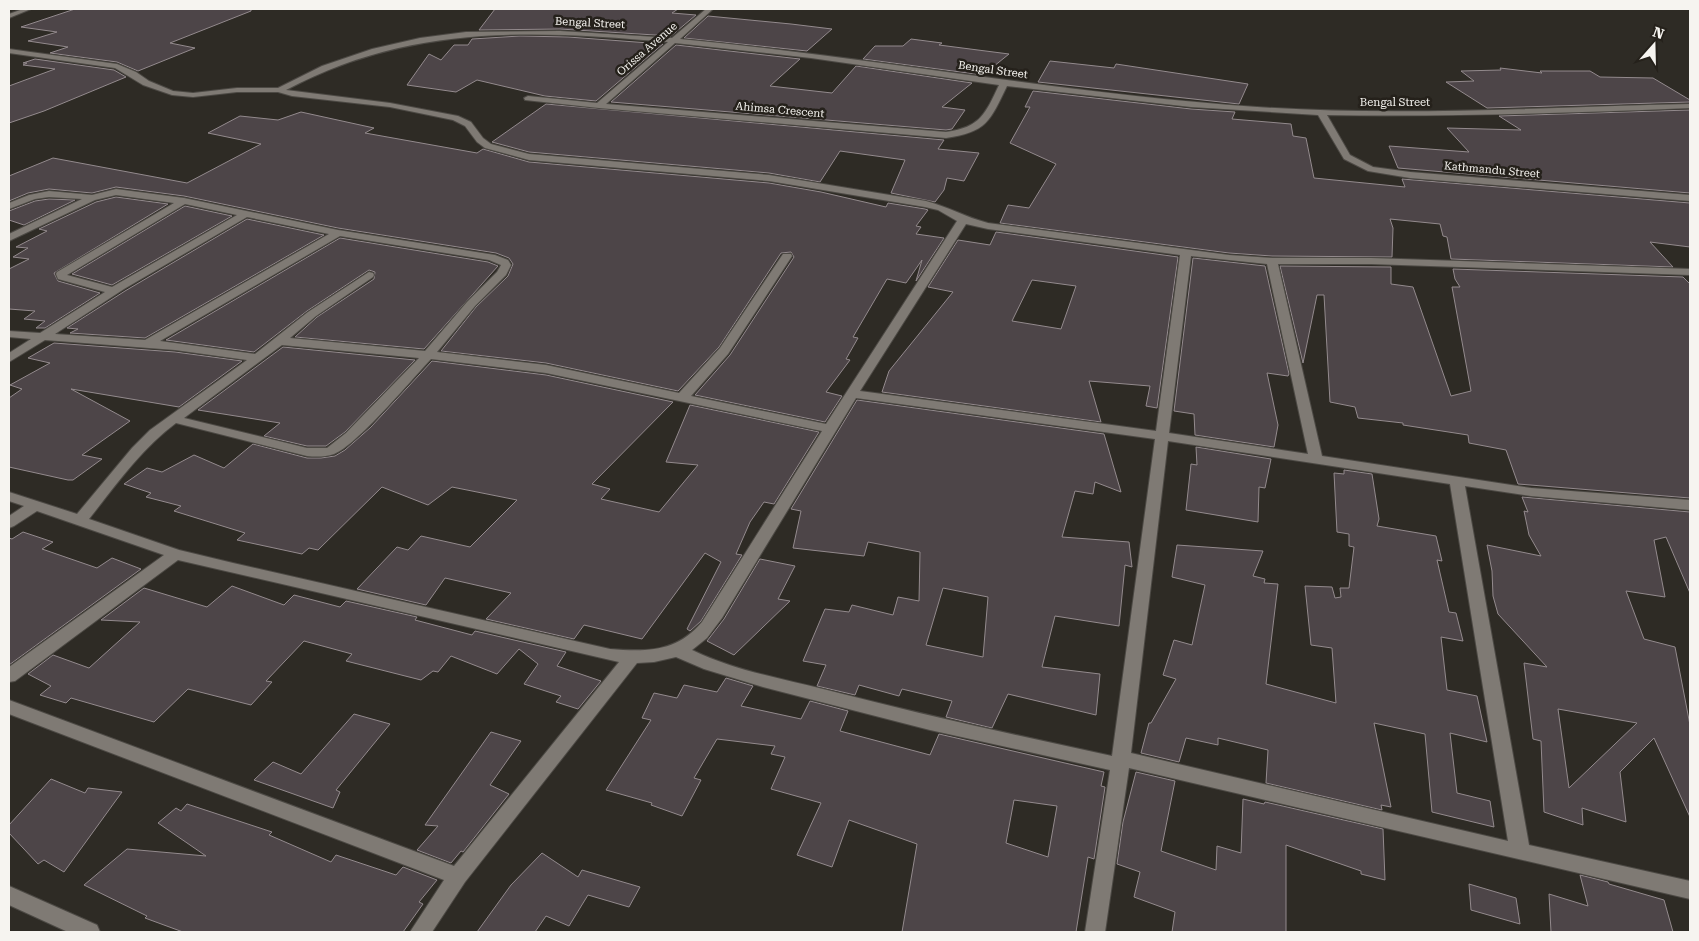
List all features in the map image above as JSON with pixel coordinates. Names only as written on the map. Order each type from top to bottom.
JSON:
[{"type":"street","points":[[9,9],[25,10]]},
{"type":"street","name":"Orissa Avenue","points":[[599,106],[710,9]]},
{"type":"street","points":[[9,16],[25,10]]},
{"type":"street","name":"Bengal Street","points":[[279,90],[332,64],[391,47],[475,34],[546,32],[674,40],[803,54],[1004,83],[1152,101],[1321,113],[1476,114],[1690,106]]},
{"type":"street","points":[[9,51],[117,66],[146,82],[172,93],[193,94],[279,90],[292,94],[390,105],[455,118],[468,124],[480,140],[488,146],[529,157],[768,178],[926,204],[941,208],[963,220],[1028,232],[1272,261],[1371,261],[1690,272]]},
{"type":"street","name":"Ahimsa Crescent","points":[[528,98],[599,106],[946,135],[962,134],[974,130],[981,125],[1004,83]]},
{"type":"street","name":"Kathmandu Street","points":[[1321,113],[1347,158],[1371,169],[1410,175],[1690,198]]},
{"type":"street","points":[[9,238],[92,198],[116,192],[184,201],[338,233],[477,255],[498,260],[506,265],[502,273],[453,323],[429,354],[351,436],[331,451],[320,453],[307,452],[174,419]]},
{"type":"street","points":[[9,206],[32,196],[47,193],[92,198]]},
{"type":"street","points":[[114,291],[67,279],[62,277],[61,274],[184,201]]},
{"type":"street","points":[[9,358],[114,291],[244,214]]},
{"type":"street","points":[[9,496],[176,554],[610,655],[632,657],[677,650],[693,641],[708,626],[963,220]]},
{"type":"street","points":[[147,344],[338,233]]},
{"type":"street","points":[[1095,932],[1120,762],[1186,252]]},
{"type":"street","points":[[683,398],[729,344],[787,256]]},
{"type":"street","points":[[1272,261],[1316,459]]},
{"type":"street","points":[[80,520],[137,451],[156,433],[280,341],[312,314],[369,275]]},
{"type":"street","points":[[9,334],[194,348],[256,358]]},
{"type":"street","points":[[280,341],[429,354],[546,369],[830,429]]},
{"type":"street","points":[[852,394],[1162,436],[1457,482],[1559,495],[1609,497],[1690,505]]},
{"type":"street","points":[[1457,482],[1520,852]]},
{"type":"street","points":[[9,523],[36,505]]},
{"type":"street","points":[[9,676],[176,554]]},
{"type":"street","points":[[677,650],[714,666],[959,730],[1120,762],[1690,890]]},
{"type":"street","points":[[420,932],[458,876],[632,657]]},
{"type":"street","points":[[9,707],[458,876]]},
{"type":"street","points":[[9,895],[90,932]]},
{"type":"building","points":[[75,9],[251,9],[251,11],[170,43],[195,48],[138,71],[117,62],[50,53],[68,47],[28,41],[57,32],[21,27]]},
{"type":"building","points":[[495,9],[678,9],[672,13],[696,15],[671,36],[560,29],[479,30]]},
{"type":"building","points":[[708,16],[832,29],[807,51],[684,38]]},
{"type":"building","points":[[520,36],[568,37],[663,44],[596,101],[545,96],[477,80],[456,92],[407,85],[429,54],[441,60],[454,45],[468,45],[472,39]]},
{"type":"building","points":[[911,39],[942,43],[939,45],[1009,54],[983,75],[863,59],[875,46],[903,46]]},
{"type":"building","points":[[676,45],[800,59],[770,86],[832,93],[856,66],[972,83],[942,107],[965,110],[952,129],[946,130],[611,102]]},
{"type":"building","points":[[35,59],[114,70],[126,77],[44,111],[9,123],[9,86],[55,69],[23,65],[27,63],[23,63]]},
{"type":"building","points":[[1050,61],[1114,68],[1116,64],[1248,84],[1239,104],[1038,82]]},
{"type":"building","points":[[1500,68],[1542,73],[1540,71],[1590,71],[1600,77],[1653,78],[1690,100],[1690,102],[1487,108],[1446,82],[1474,81],[1461,71],[1501,70]]},
{"type":"building","points":[[1033,91],[1191,109],[1235,112],[1232,119],[1291,124],[1293,136],[1306,138],[1314,178],[1405,187],[1402,179],[1690,203],[1690,247],[1650,242],[1673,267],[1451,259],[1447,237],[1443,236],[1440,224],[1390,219],[1393,228],[1392,257],[1272,256],[1229,253],[1000,223],[1008,205],[1029,208],[1056,164],[1010,143],[1030,107],[1025,107]]},
{"type":"building","points":[[546,104],[944,140],[938,149],[979,153],[964,181],[947,178],[944,190],[935,202],[891,193],[905,160],[840,151],[820,182],[769,173],[529,152],[492,142]]},
{"type":"building","points":[[1690,110],[1690,193],[1398,168],[1389,146],[1469,152],[1447,128],[1521,130],[1499,116]]},
{"type":"building","points":[[301,112],[374,128],[365,133],[477,153],[483,149],[529,162],[769,183],[821,192],[886,207],[888,203],[925,209],[928,210],[916,226],[921,227],[916,234],[944,238],[916,281],[922,260],[906,283],[887,279],[853,337],[858,338],[846,359],[850,360],[826,392],[842,396],[825,422],[695,395],[730,355],[794,257],[791,252],[781,253],[719,347],[678,391],[546,363],[441,351],[476,307],[508,276],[513,264],[509,258],[496,253],[338,228],[184,196],[116,187],[92,193],[49,189],[28,193],[9,201],[9,176],[53,158],[187,183],[261,144],[208,133],[240,116],[278,120]]},
{"type":"building","points":[[116,197],[168,204],[54,273],[58,281],[100,293],[45,328],[36,328],[45,321],[24,319],[35,311],[9,309],[9,269],[29,259],[13,257],[28,248],[16,247],[47,231],[39,229],[96,202]]},
{"type":"building","points":[[49,199],[75,200],[24,225],[9,220],[9,211],[35,201]]},
{"type":"building","points":[[185,206],[232,216],[112,285],[72,274]]},
{"type":"building","points":[[247,219],[324,235],[145,338],[70,333],[78,329],[67,328],[125,291]]},
{"type":"building","points":[[996,232],[1178,257],[1157,408],[1146,406],[1150,386],[1089,381],[1101,422],[882,392],[889,371],[953,292],[928,287],[958,240],[990,245]],"holes":[[[1032,280],[1076,286],[1061,329],[1012,321]]]},
{"type":"building","points":[[340,238],[488,262],[498,266],[424,349],[295,337],[317,317],[374,279],[375,272],[369,270],[307,311],[254,352],[166,340]]},
{"type":"building","points":[[1193,258],[1265,266],[1289,374],[1288,376],[1267,373],[1278,425],[1274,447],[1195,435],[1194,414],[1174,411]]},
{"type":"building","points":[[1280,266],[1391,267],[1391,284],[1413,287],[1451,396],[1471,391],[1452,287],[1460,287],[1455,279],[1453,269],[1683,277],[1690,284],[1690,498],[1518,484],[1506,450],[1469,443],[1468,435],[1403,425],[1403,423],[1358,418],[1355,407],[1330,402],[1324,295],[1317,295],[1303,363]]},
{"type":"building","points":[[54,343],[175,352],[242,361],[179,407],[71,389],[130,421],[82,455],[102,459],[73,480],[68,480],[9,467],[9,398],[22,389],[10,385],[50,363],[28,358]]},
{"type":"building","points":[[283,347],[415,360],[345,432],[326,446],[307,446],[264,436],[280,423],[198,410]]},
{"type":"building","points":[[432,361],[546,375],[673,402],[592,484],[610,489],[601,499],[659,512],[698,465],[666,462],[690,405],[819,432],[774,504],[764,502],[750,522],[736,554],[742,555],[701,621],[690,631],[687,629],[721,562],[705,553],[642,639],[584,625],[574,639],[486,619],[511,593],[445,578],[426,605],[357,589],[397,547],[408,550],[421,536],[470,547],[517,500],[452,487],[428,505],[382,487],[318,550],[309,548],[302,554],[237,540],[245,533],[174,511],[181,506],[146,497],[151,493],[124,484],[147,468],[162,472],[194,455],[224,468],[253,444],[307,458],[335,456],[345,450],[371,427]]},
{"type":"building","points":[[857,400],[1104,434],[1121,492],[1095,482],[1093,494],[1075,491],[1062,537],[1129,542],[1132,567],[1125,565],[1119,626],[1055,616],[1042,667],[1100,674],[1096,715],[1008,694],[992,728],[946,717],[952,701],[902,689],[899,696],[859,685],[855,695],[817,686],[826,665],[803,661],[825,609],[849,612],[852,605],[893,615],[898,597],[919,601],[920,552],[868,542],[864,556],[793,548],[801,511],[791,509]],"holes":[[[943,588],[988,597],[983,657],[926,645]]]},
{"type":"building","points":[[1196,447],[1271,459],[1265,488],[1259,487],[1258,522],[1186,510],[1191,464],[1197,465]]},
{"type":"building","points":[[1344,470],[1372,474],[1379,519],[1377,526],[1436,536],[1442,561],[1437,560],[1449,612],[1456,613],[1463,641],[1441,637],[1447,690],[1477,696],[1487,742],[1450,733],[1457,793],[1490,801],[1494,827],[1432,812],[1425,734],[1374,723],[1391,807],[1381,805],[1382,810],[1266,783],[1268,750],[1218,738],[1218,745],[1186,738],[1179,762],[1141,753],[1149,723],[1151,723],[1176,679],[1163,675],[1174,640],[1192,645],[1205,585],[1172,577],[1177,545],[1263,551],[1253,576],[1265,579],[1264,583],[1278,584],[1266,684],[1336,703],[1332,648],[1311,645],[1305,586],[1332,587],[1335,598],[1341,597],[1340,588],[1349,588],[1354,547],[1349,546],[1349,534],[1337,532],[1334,473],[1344,474]]},
{"type":"building","points":[[1522,497],[1690,512],[1690,593],[1666,537],[1654,540],[1665,597],[1626,591],[1644,639],[1675,647],[1690,725],[1690,817],[1654,738],[1620,772],[1626,822],[1582,808],[1583,825],[1544,812],[1541,741],[1533,739],[1524,663],[1547,667],[1498,614],[1493,596],[1492,571],[1487,545],[1541,556],[1529,535],[1524,511],[1528,512]],"holes":[[[1558,709],[1637,723],[1569,788]]]},
{"type":"building","points":[[23,532],[53,542],[42,549],[97,568],[112,558],[141,569],[9,665],[9,538],[12,539]]},
{"type":"building","points":[[760,559],[795,566],[778,599],[790,601],[734,655],[707,641],[724,619]]},
{"type":"building","points":[[232,586],[284,605],[294,595],[340,607],[346,601],[417,617],[415,620],[472,635],[475,631],[566,652],[557,666],[601,681],[578,709],[556,702],[561,696],[524,684],[538,664],[519,649],[497,674],[451,656],[438,672],[433,671],[421,680],[346,661],[352,654],[304,641],[266,681],[272,682],[251,705],[188,689],[154,722],[71,698],[66,703],[40,695],[51,686],[28,674],[53,655],[89,668],[140,622],[101,620],[144,588],[207,607]]},
{"type":"building","points":[[726,678],[753,686],[741,706],[801,719],[810,701],[848,711],[840,731],[930,755],[939,734],[1104,772],[1101,786],[1105,787],[1094,859],[1088,857],[1076,932],[902,932],[917,844],[849,820],[832,867],[797,855],[821,803],[771,789],[785,757],[771,754],[775,746],[717,739],[694,778],[701,780],[682,816],[651,805],[652,803],[606,790],[651,720],[642,718],[654,693],[677,698],[684,685],[717,692]],"holes":[[[1014,800],[1057,806],[1048,857],[1006,843]]]},
{"type":"building","points":[[354,714],[390,724],[336,790],[340,792],[333,808],[254,780],[273,762],[301,774]]},
{"type":"building","points":[[491,732],[521,741],[490,785],[509,794],[463,852],[461,851],[451,863],[417,850],[438,826],[425,825]]},
{"type":"building","points":[[1136,772],[1175,781],[1161,851],[1216,870],[1217,846],[1241,853],[1243,799],[1264,804],[1265,802],[1383,829],[1385,880],[1361,874],[1361,871],[1286,845],[1286,932],[1172,932],[1175,912],[1134,897],[1140,872],[1117,864],[1123,822]]},
{"type":"building","points":[[51,779],[85,793],[88,788],[122,792],[64,872],[44,860],[38,864],[9,833],[9,825]]},
{"type":"building","points":[[187,804],[272,832],[269,835],[331,862],[336,855],[396,875],[403,867],[437,880],[419,902],[423,904],[403,932],[183,932],[145,918],[147,916],[84,885],[127,849],[206,856],[158,823],[176,808],[181,811]]},
{"type":"building","points":[[542,853],[578,877],[582,870],[640,887],[629,907],[588,895],[569,926],[546,916],[535,932],[477,932],[511,885]]},
{"type":"building","points":[[1580,875],[1664,900],[1673,932],[1551,932],[1549,894],[1588,906]]},
{"type":"building","points":[[1469,884],[1516,898],[1520,924],[1471,910]]}]
